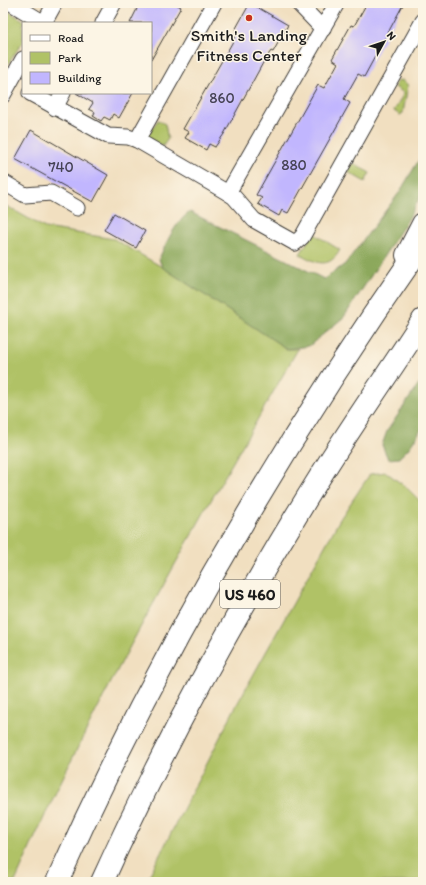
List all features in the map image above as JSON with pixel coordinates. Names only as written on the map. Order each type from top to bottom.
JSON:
[{"type":"highway","points":[[382,301],[423,224]]},
{"type":"highway","name":"US 460","points":[[57,882],[125,738],[201,595],[317,399],[382,301],[423,243]]},
{"type":"highway","name":"US 460","points":[[102,882],[174,735],[254,587],[332,458],[423,320]]},
{"type":"street","points":[[11,3],[42,22]]},
{"type":"street","points":[[45,22],[55,3]]},
{"type":"street","points":[[103,22],[114,3]]},
{"type":"street","points":[[136,140],[214,3]]},
{"type":"street","points":[[298,3],[323,29]]},
{"type":"street","points":[[228,193],[337,3]]},
{"type":"street","points":[[32,94],[108,136],[128,137],[136,140],[234,197],[254,220],[292,242],[298,242],[423,20]]},
{"type":"street","points":[[3,95],[17,85],[22,63]]},
{"type":"street","points":[[55,108],[62,94]]},
{"type":"street","points":[[3,182],[25,194],[51,193],[77,208]]},
{"type":"green space","points":[[3,8],[26,22],[22,22],[22,43],[3,72]]},
{"type":"green space","points":[[402,80],[408,85],[403,113],[400,115],[394,111],[404,93],[395,87],[397,81]]},
{"type":"green space","points":[[158,120],[165,124],[168,139],[163,146],[147,138]]},
{"type":"green space","points":[[423,153],[423,191],[409,218],[344,317],[309,346],[287,349],[162,267],[159,259],[168,240],[175,227],[190,212],[324,279],[345,264],[399,193]]},
{"type":"green space","points":[[352,163],[370,173],[365,182],[348,172]]},
{"type":"green space","points":[[3,204],[45,228],[114,239],[162,267],[287,349],[298,349],[186,545],[113,678],[46,813],[15,882],[3,882]]},
{"type":"green space","points":[[313,233],[340,250],[336,256],[327,262],[322,263],[311,260],[300,254]]},
{"type":"green space","points":[[423,378],[423,427],[409,448],[399,458],[388,459],[382,445],[387,431]]},
{"type":"green space","points":[[386,472],[407,488],[423,504],[423,882],[146,882],[236,706],[340,519],[370,474]]},
{"type":"building","points":[[129,3],[174,3],[181,7],[152,58],[152,22],[130,22],[137,9]]},
{"type":"building","points":[[250,3],[288,25],[273,52],[271,51],[264,61],[224,134],[215,147],[209,144],[206,150],[185,138],[189,132],[183,129],[232,43],[237,32],[235,30]]},
{"type":"building","points":[[367,3],[404,3],[364,77],[358,74],[344,99],[350,103],[288,213],[282,210],[279,216],[258,204],[262,198],[256,195],[318,85],[324,88],[338,63],[332,59],[351,25],[354,26]]},
{"type":"building","points":[[78,94],[132,94],[119,118],[113,114],[110,120],[104,117],[101,121],[93,116],[95,112],[89,109],[93,103]]},
{"type":"building","points":[[31,130],[108,175],[93,202],[15,159]]},
{"type":"building","points":[[114,213],[145,231],[136,248],[104,230]]},
{"type":"place","name":"Smith's Landing Fitness Center","points":[[249,18]]}]
